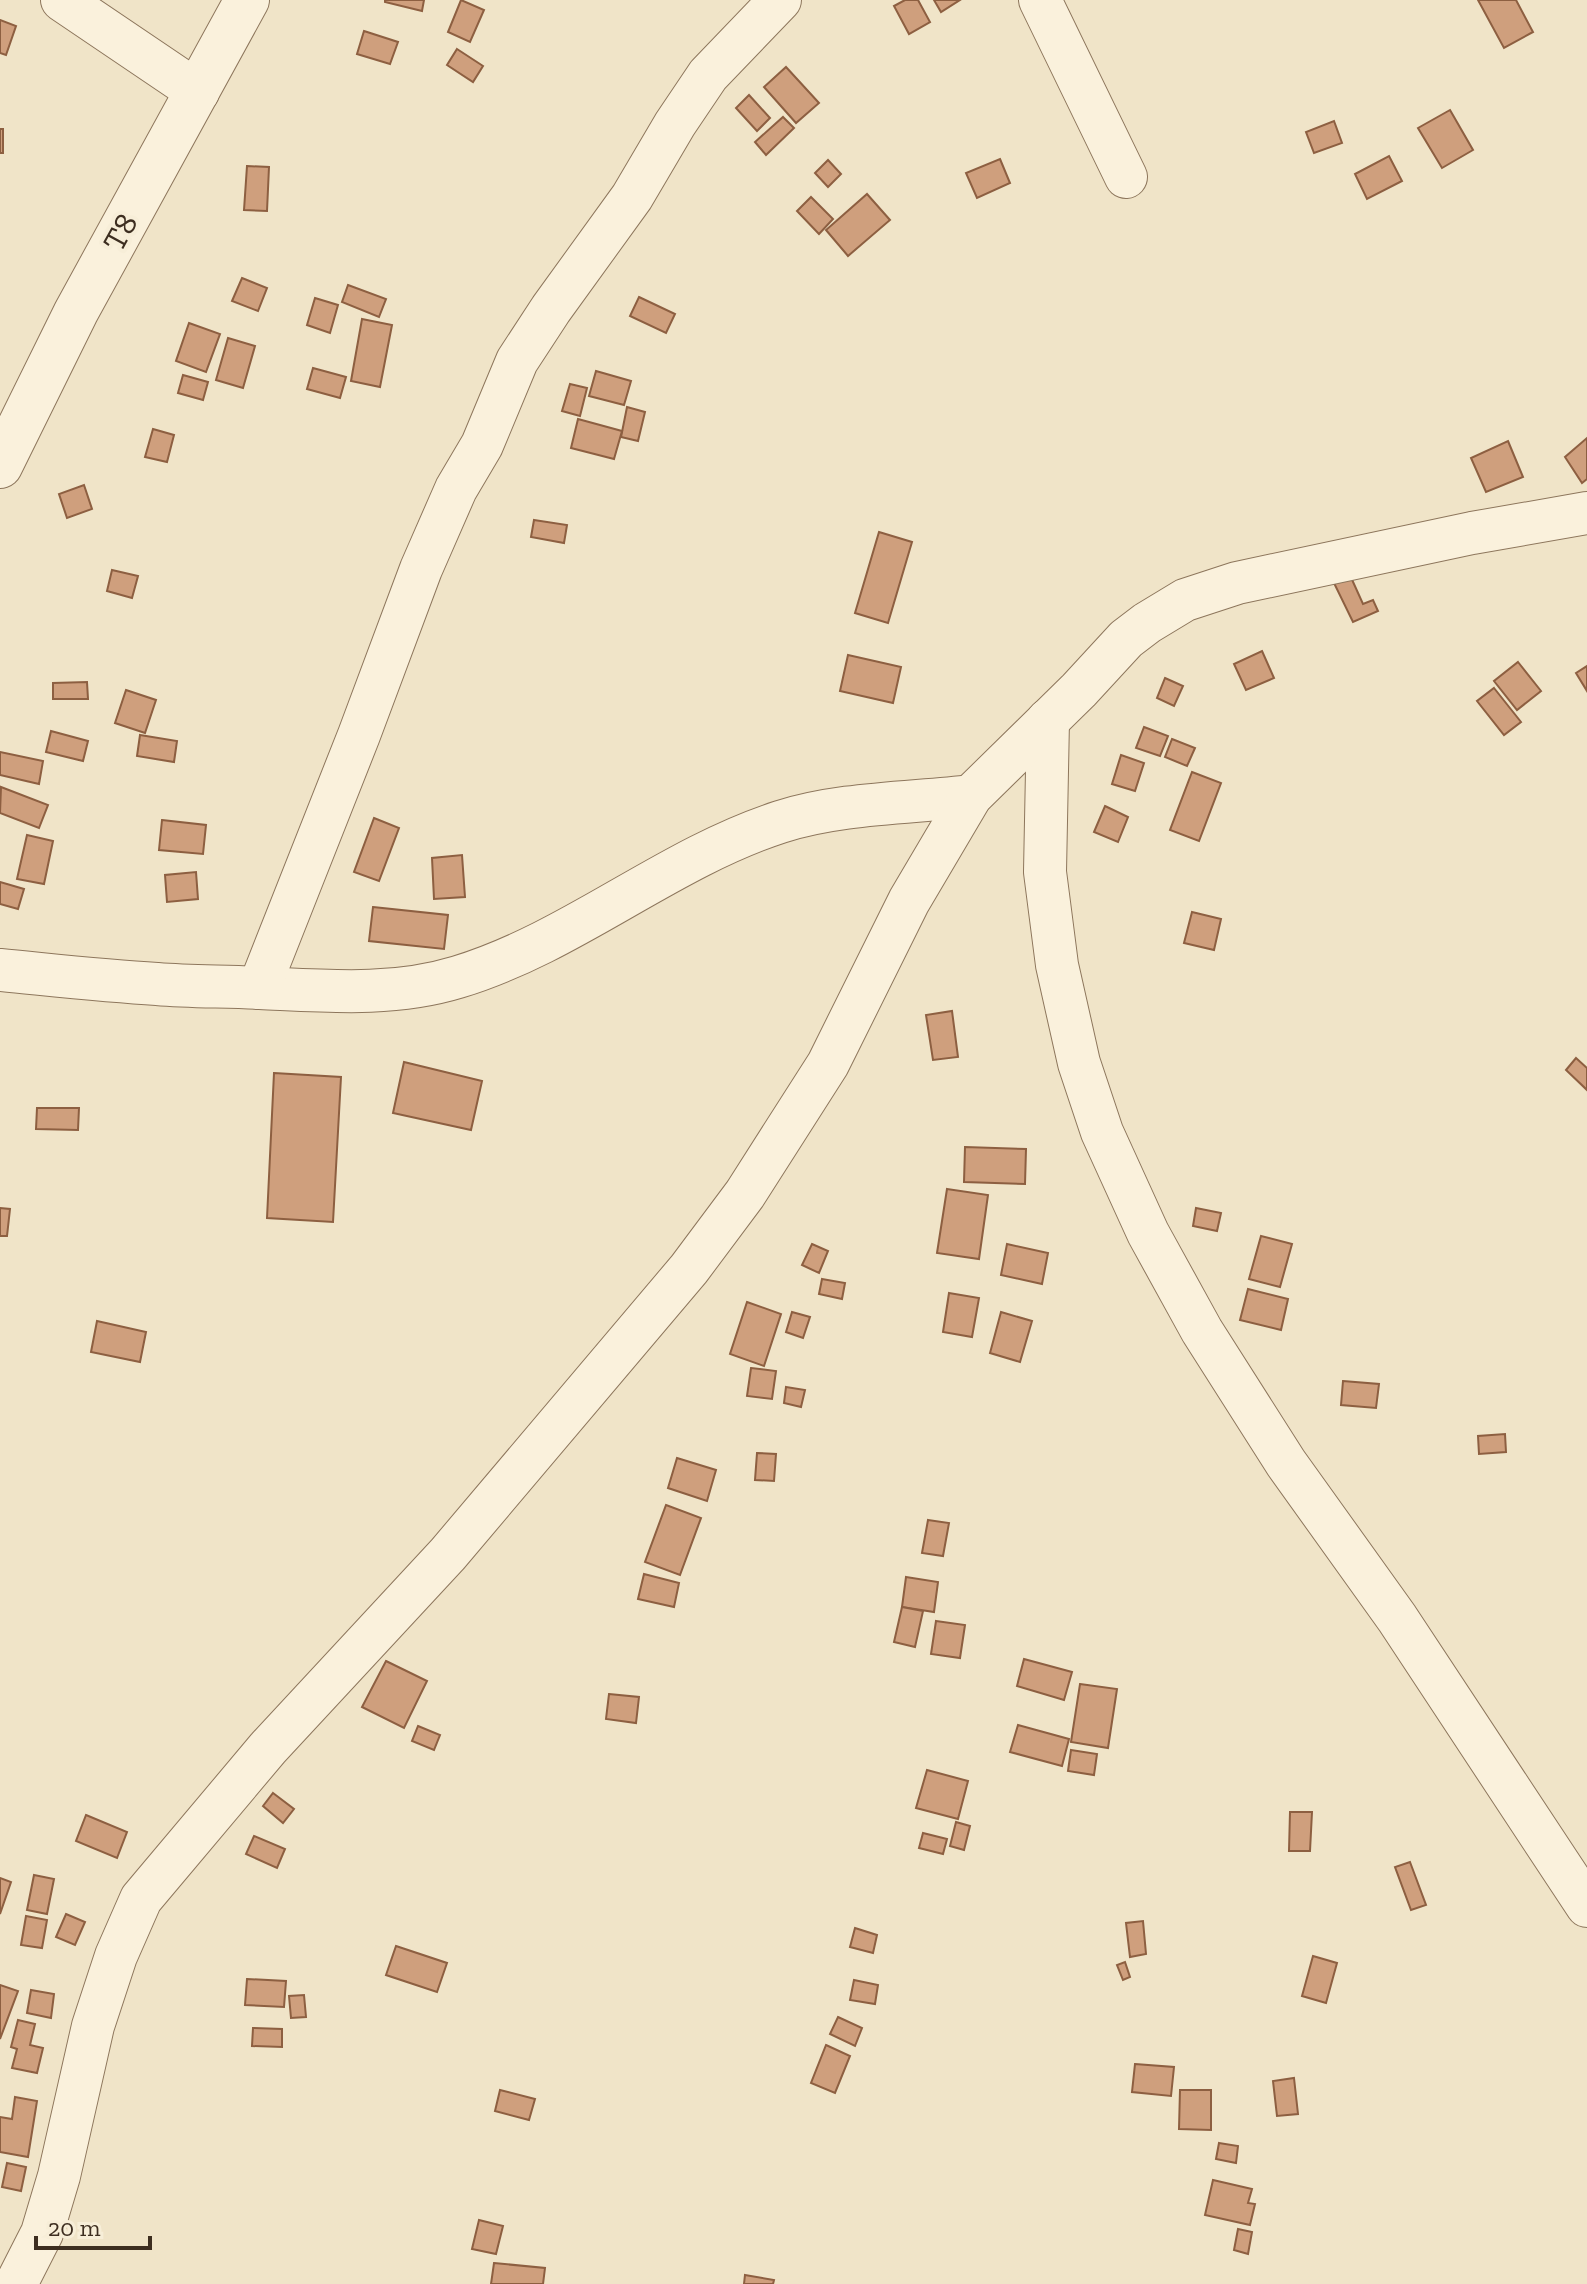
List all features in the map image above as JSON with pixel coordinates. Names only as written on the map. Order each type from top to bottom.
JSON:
[{"type":"street","points":[[62,0],[198,92]]},
{"type":"street","name":"T8","points":[[0,466],[76,312],[247,0]]},
{"type":"street","points":[[259,988],[421,569],[456,489],[482,445],[517,361],[632,197],[708,75],[780,0]]},
{"type":"street","points":[[1040,0],[1126,177]]},
{"type":"street","points":[[16,2284],[42,2233],[59,2176],[93,2026],[116,1956],[141,1899],[268,1748],[467,1532],[699,1257],[745,1194],[828,1064],[909,901],[971,796],[1126,639],[1185,600],[1237,583],[1472,533],[1587,513]]},
{"type":"street","points":[[1048,720],[1045,872],[1057,965],[1079,1063],[1115,1161],[1148,1233],[1202,1331],[1286,1463],[1397,1618],[1587,1906]]},
{"type":"street","points":[[0,970],[159,985],[371,992],[456,978],[531,948],[671,871],[780,822],[820,812],[971,796]]},
{"type":"building","points":[[385,0],[424,0],[422,11]]},
{"type":"building","points":[[461,0],[484,10],[470,42],[448,32]]},
{"type":"building","points":[[905,0],[918,0],[930,22],[909,34],[894,6]]},
{"type":"building","points":[[934,0],[960,0],[941,12]]},
{"type":"building","points":[[1478,0],[1516,0],[1533,32],[1504,48]]},
{"type":"building","points":[[0,20],[16,26],[6,55],[0,53]]},
{"type":"building","points":[[364,31],[398,42],[390,64],[357,54]]},
{"type":"building","points":[[457,49],[483,66],[473,82],[447,65]]},
{"type":"building","points":[[786,67],[819,103],[796,123],[764,87]]},
{"type":"building","points":[[749,95],[770,118],[757,131],[736,108]]},
{"type":"building","points":[[1450,110],[1473,150],[1442,168],[1418,128]]},
{"type":"building","points":[[783,117],[794,128],[766,155],[755,142]]},
{"type":"building","points":[[1334,121],[1342,143],[1314,153],[1306,132]]},
{"type":"building","points":[[0,129],[3,129],[3,153],[0,153]]},
{"type":"building","points":[[1389,156],[1402,181],[1367,199],[1355,174]]},
{"type":"building","points":[[1000,159],[1010,183],[977,198],[966,173]]},
{"type":"building","points":[[828,160],[841,174],[828,187],[815,173]]},
{"type":"building","points":[[247,166],[269,167],[267,211],[244,210]]},
{"type":"building","points":[[867,194],[890,220],[848,256],[826,230]]},
{"type":"building","points":[[811,197],[833,219],[819,234],[797,211]]},
{"type":"building","points":[[242,278],[267,288],[258,311],[232,301]]},
{"type":"building","points":[[348,285],[386,299],[379,317],[342,302]]},
{"type":"building","points":[[639,297],[675,314],[666,333],[630,316]]},
{"type":"building","points":[[315,298],[338,305],[330,333],[307,325]]},
{"type":"building","points":[[362,319],[392,325],[380,387],[351,381]]},
{"type":"building","points":[[189,323],[220,334],[206,372],[176,361]]},
{"type":"building","points":[[228,338],[255,346],[243,388],[216,380]]},
{"type":"building","points":[[313,368],[346,377],[340,398],[307,389]]},
{"type":"building","points":[[596,371],[631,381],[624,405],[589,396]]},
{"type":"building","points":[[183,375],[208,382],[203,400],[178,393]]},
{"type":"building","points":[[570,384],[587,388],[580,416],[562,411]]},
{"type":"building","points":[[627,407],[645,412],[638,441],[621,437]]},
{"type":"building","points":[[578,419],[622,431],[614,459],[571,448]]},
{"type":"building","points":[[153,429],[174,435],[167,462],[145,457]]},
{"type":"building","points":[[1587,438],[1587,479],[1582,483],[1565,457]]},
{"type":"building","points":[[1508,441],[1523,477],[1486,492],[1471,458]]},
{"type":"building","points":[[84,485],[92,509],[67,518],[59,494]]},
{"type":"building","points":[[534,520],[567,525],[564,543],[531,537]]},
{"type":"building","points":[[879,532],[912,542],[888,623],[855,613]]},
{"type":"building","points":[[112,570],[138,576],[132,598],[107,591]]},
{"type":"building","points":[[1349,573],[1363,604],[1373,600],[1378,611],[1353,622],[1333,581]]},
{"type":"building","points":[[1262,651],[1274,678],[1246,690],[1234,664]]},
{"type":"building","points":[[848,655],[901,667],[893,703],[840,691]]},
{"type":"building","points":[[1518,662],[1541,691],[1517,710],[1494,681]]},
{"type":"building","points":[[1587,666],[1587,691],[1576,673]]},
{"type":"building","points":[[1165,678],[1183,686],[1174,706],[1157,698]]},
{"type":"building","points":[[87,682],[88,699],[53,699],[53,683]]},
{"type":"building","points":[[1494,688],[1521,722],[1504,735],[1477,701]]},
{"type":"building","points":[[126,690],[156,700],[145,733],[115,723]]},
{"type":"building","points":[[1144,727],[1168,736],[1160,756],[1136,748]]},
{"type":"building","points":[[51,731],[88,741],[83,761],[46,752]]},
{"type":"building","points":[[140,735],[177,741],[174,762],[137,756]]},
{"type":"building","points":[[1172,739],[1195,748],[1187,766],[1165,757]]},
{"type":"building","points":[[0,752],[43,761],[39,784],[0,775]]},
{"type":"building","points":[[1121,755],[1144,763],[1135,791],[1112,784]]},
{"type":"building","points":[[1192,772],[1221,783],[1199,841],[1170,830]]},
{"type":"building","points":[[1,787],[48,805],[39,828],[0,813]]},
{"type":"building","points":[[1105,806],[1128,817],[1118,842],[1094,832]]},
{"type":"building","points":[[374,818],[399,828],[379,881],[354,872]]},
{"type":"building","points":[[162,820],[206,825],[203,854],[159,850]]},
{"type":"building","points":[[27,835],[53,841],[44,884],[17,879]]},
{"type":"building","points":[[462,855],[465,897],[434,899],[432,858]]},
{"type":"building","points":[[196,872],[198,899],[167,902],[165,875]]},
{"type":"building","points":[[0,882],[24,889],[18,909],[0,904]]},
{"type":"building","points":[[373,907],[448,915],[444,949],[369,941]]},
{"type":"building","points":[[1192,912],[1221,919],[1214,950],[1184,943]]},
{"type":"building","points":[[952,1011],[958,1057],[933,1060],[926,1015]]},
{"type":"building","points":[[1576,1058],[1587,1068],[1587,1090],[1566,1070]]},
{"type":"building","points":[[404,1062],[482,1081],[471,1130],[393,1113]]},
{"type":"building","points":[[274,1073],[341,1077],[333,1222],[267,1218]]},
{"type":"building","points":[[37,1108],[79,1108],[78,1130],[36,1129]]},
{"type":"building","points":[[965,1147],[1026,1149],[1025,1184],[964,1182]]},
{"type":"building","points":[[947,1189],[988,1195],[979,1259],[937,1253]]},
{"type":"building","points":[[0,1208],[10,1209],[7,1236],[0,1236]]},
{"type":"building","points":[[1196,1208],[1221,1213],[1217,1231],[1193,1226]]},
{"type":"building","points":[[1261,1236],[1292,1244],[1280,1287],[1249,1279]]},
{"type":"building","points":[[812,1244],[828,1251],[819,1273],[802,1265]]},
{"type":"building","points":[[1007,1244],[1048,1253],[1042,1284],[1001,1275]]},
{"type":"building","points":[[822,1279],[845,1283],[842,1299],[819,1294]]},
{"type":"building","points":[[1248,1289],[1288,1299],[1281,1330],[1240,1320]]},
{"type":"building","points":[[949,1293],[979,1298],[972,1337],[943,1332]]},
{"type":"building","points":[[747,1302],[781,1314],[764,1366],[730,1354]]},
{"type":"building","points":[[792,1312],[810,1317],[803,1338],[786,1332]]},
{"type":"building","points":[[1001,1312],[1032,1321],[1020,1362],[990,1353]]},
{"type":"building","points":[[97,1321],[146,1332],[140,1362],[91,1352]]},
{"type":"building","points":[[751,1368],[776,1371],[772,1399],[747,1396]]},
{"type":"building","points":[[1343,1381],[1379,1384],[1376,1408],[1341,1405]]},
{"type":"building","points":[[786,1387],[805,1390],[801,1407],[784,1403]]},
{"type":"building","points":[[1505,1434],[1506,1452],[1479,1454],[1478,1436]]},
{"type":"building","points":[[757,1453],[776,1454],[774,1481],[755,1480]]},
{"type":"building","points":[[677,1458],[716,1470],[707,1501],[668,1488]]},
{"type":"building","points":[[666,1505],[701,1518],[680,1575],[645,1562]]},
{"type":"building","points":[[928,1520],[949,1523],[943,1556],[922,1553]]},
{"type":"building","points":[[644,1574],[679,1583],[674,1607],[638,1599]]},
{"type":"building","points":[[906,1577],[938,1582],[934,1612],[902,1607]]},
{"type":"building","points":[[902,1607],[923,1611],[915,1647],[894,1642]]},
{"type":"building","points":[[936,1621],[965,1625],[960,1658],[931,1654]]},
{"type":"building","points":[[1024,1659],[1072,1672],[1064,1700],[1017,1686]]},
{"type":"building","points":[[386,1661],[427,1681],[404,1728],[362,1707]]},
{"type":"building","points":[[1080,1684],[1117,1689],[1108,1748],[1071,1742]]},
{"type":"building","points":[[609,1694],[639,1697],[636,1723],[606,1719]]},
{"type":"building","points":[[1018,1725],[1069,1739],[1062,1766],[1010,1752]]},
{"type":"building","points":[[418,1726],[440,1735],[434,1750],[412,1741]]},
{"type":"building","points":[[1071,1750],[1097,1754],[1094,1775],[1068,1771]]},
{"type":"building","points":[[927,1770],[968,1781],[958,1819],[916,1808]]},
{"type":"building","points":[[273,1793],[294,1809],[283,1823],[263,1806]]},
{"type":"building","points":[[1290,1812],[1312,1812],[1310,1851],[1289,1851]]},
{"type":"building","points":[[86,1815],[127,1832],[117,1858],[76,1841]]},
{"type":"building","points":[[956,1822],[970,1826],[964,1850],[950,1846]]},
{"type":"building","points":[[923,1833],[947,1839],[943,1854],[919,1848]]},
{"type":"building","points":[[254,1836],[285,1849],[277,1868],[246,1854]]},
{"type":"building","points":[[1410,1862],[1426,1905],[1411,1910],[1395,1867]]},
{"type":"building","points":[[34,1875],[54,1879],[47,1914],[27,1910]]},
{"type":"building","points":[[0,1878],[11,1882],[0,1914]]},
{"type":"building","points":[[66,1914],[85,1922],[75,1945],[56,1937]]},
{"type":"building","points":[[26,1916],[47,1920],[42,1948],[21,1945]]},
{"type":"building","points":[[1143,1921],[1146,1954],[1130,1957],[1126,1923]]},
{"type":"building","points":[[855,1928],[877,1935],[873,1953],[850,1947]]},
{"type":"building","points":[[396,1946],[447,1963],[437,1992],[386,1975]]},
{"type":"building","points":[[1313,1956],[1337,1963],[1326,2003],[1302,1996]]},
{"type":"building","points":[[1125,1962],[1130,1977],[1123,1980],[1117,1965]]},
{"type":"building","points":[[247,1979],[286,1981],[284,2007],[245,2005]]},
{"type":"building","points":[[854,1980],[878,1985],[875,2004],[850,2000]]},
{"type":"building","points":[[0,1985],[18,1991],[0,2039]]},
{"type":"building","points":[[31,1990],[54,1994],[51,2018],[27,2013]]},
{"type":"building","points":[[304,1995],[306,2017],[291,2018],[289,1996]]},
{"type":"building","points":[[838,2017],[862,2028],[855,2046],[830,2034]]},
{"type":"building","points":[[18,2020],[35,2024],[30,2045],[43,2048],[37,2073],[12,2068],[17,2049],[11,2047]]},
{"type":"building","points":[[253,2028],[282,2029],[282,2047],[252,2046]]},
{"type":"building","points":[[826,2045],[850,2056],[835,2093],[811,2083]]},
{"type":"building","points":[[1135,2064],[1174,2067],[1171,2096],[1132,2092]]},
{"type":"building","points":[[1294,2078],[1298,2114],[1277,2116],[1273,2081]]},
{"type":"building","points":[[500,2090],[535,2099],[529,2120],[495,2111]]},
{"type":"building","points":[[1180,2090],[1211,2090],[1211,2130],[1179,2129]]},
{"type":"building","points":[[15,2097],[37,2101],[28,2157],[0,2152],[0,2117],[12,2119]]},
{"type":"building","points":[[1219,2143],[1238,2146],[1236,2163],[1216,2159]]},
{"type":"building","points":[[7,2163],[26,2167],[21,2191],[2,2187]]},
{"type":"building","points":[[1213,2180],[1252,2189],[1248,2203],[1255,2204],[1250,2225],[1205,2215]]},
{"type":"building","points":[[479,2220],[503,2226],[496,2254],[472,2249]]},
{"type":"building","points":[[1238,2229],[1252,2232],[1248,2254],[1234,2250]]},
{"type":"building","points":[[494,2263],[545,2268],[543,2284],[491,2284]]},
{"type":"building","points":[[745,2275],[774,2280],[773,2284],[744,2284]]}]
